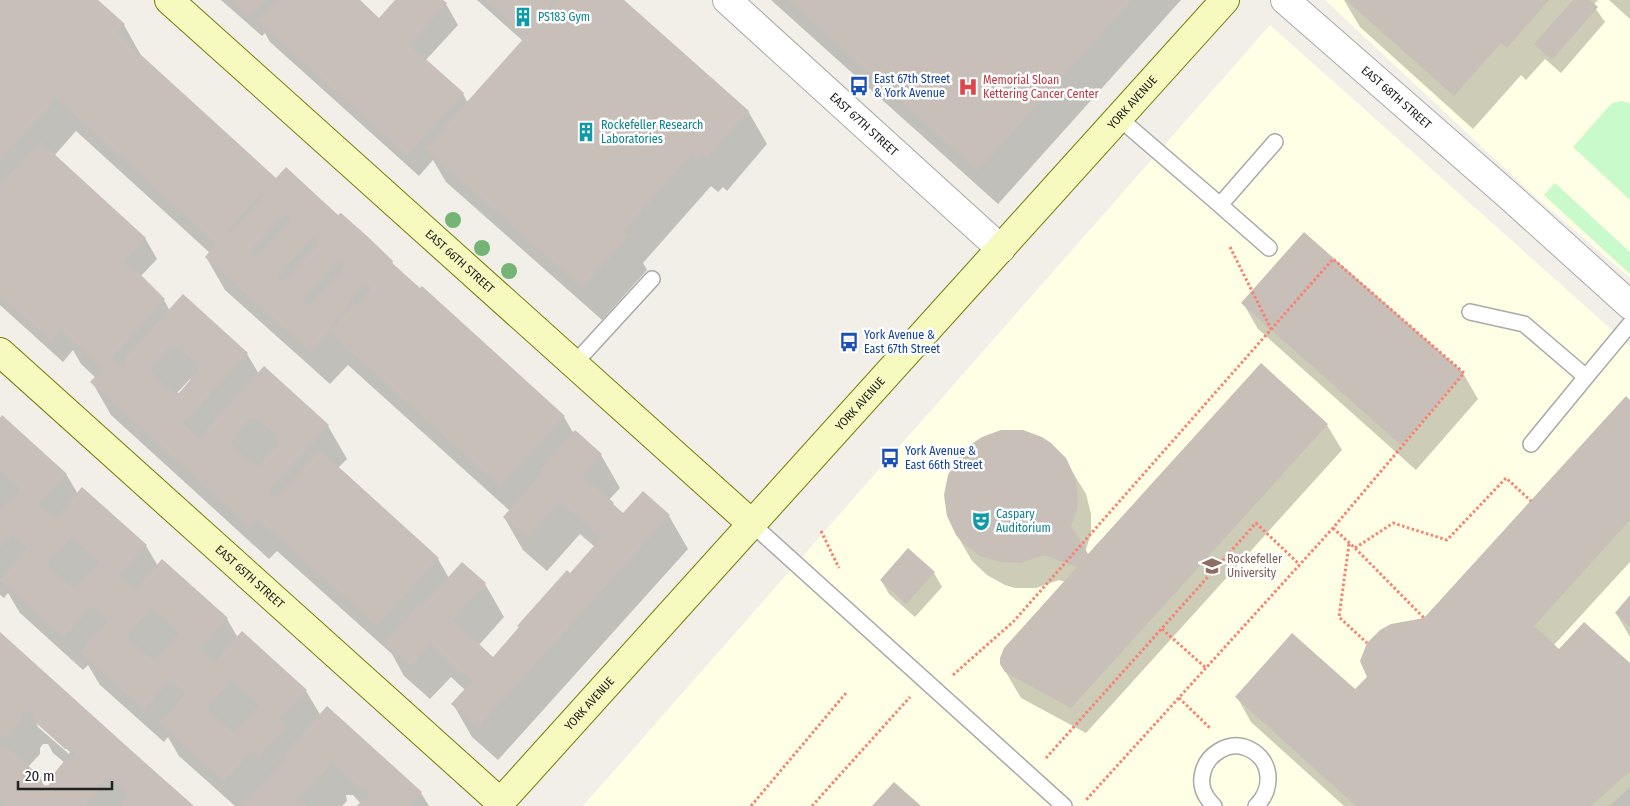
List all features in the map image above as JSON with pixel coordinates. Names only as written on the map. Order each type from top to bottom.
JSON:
[{"type":"street","name":"EAST 66TH STREET","points":[[169,0],[752,524]]},
{"type":"street","name":"EAST 67TH STREET","points":[[727,0],[1001,248]]},
{"type":"street","name":"YORK AVENUE","points":[[499,804],[1225,0]]},
{"type":"street","name":"EAST 68TH STREET","points":[[1285,0],[1508,195],[1630,305]]},
{"type":"street","name":"EAST 65TH STREET","points":[[0,352],[499,804]]},
{"type":"lane","points":[[1119,118],[1269,248]]},
{"type":"lane","points":[[1220,205],[1275,142]]},
{"type":"lane","points":[[574,364],[652,280]]},
{"type":"lane","points":[[1470,312],[1524,324],[1586,377]]},
{"type":"lane","points":[[1531,444],[1630,324]]},
{"type":"lane","points":[[752,524],[1064,806]]},
{"type":"lane","points":[[1206,803],[1200,781],[1204,764],[1217,751],[1230,747],[1243,747],[1255,753],[1263,760],[1269,780],[1267,791],[1256,806]]},
{"type":"path","points":[[951,677],[1014,622],[1333,259],[1464,373],[1333,528],[1085,801]]},
{"type":"path","points":[[1355,548],[1393,523],[1447,540],[1506,478],[1531,501]]},
{"type":"path","points":[[1042,762],[1256,524],[1299,564]]},
{"type":"path","points":[[1333,528],[1424,618]]},
{"type":"path","points":[[1349,544],[1339,617],[1367,643]]},
{"type":"path","points":[[1162,629],[1206,668]]},
{"type":"path","points":[[751,806],[846,693]]},
{"type":"path","points":[[812,806],[912,696]]},
{"type":"path","points":[[1179,698],[1230,747]]},
{"type":"shaded area","points":[[1325,0],[1630,0],[1630,278],[1530,192]]},
{"type":"shaded area","name":"Rockefeller University","points":[[1270,25],[1630,346],[1630,787],[1610,806],[583,806]]},
{"type":"green space","points":[[1621,101],[1630,103],[1630,200],[1573,147],[1611,104]]},
{"type":"green space","points":[[1555,183],[1630,252],[1630,274],[1544,195]]},
{"type":"building","points":[[0,0],[98,0],[125,24],[117,33],[276,178],[286,167],[338,215],[341,213],[367,236],[393,261],[392,263],[420,288],[422,286],[565,416],[500,487],[329,332],[310,352],[205,257],[216,244],[57,99],[0,160]],"holes":[[[263,192],[263,197],[230,233],[226,233]],[[284,215],[289,216],[290,220],[257,256],[252,256],[251,251]],[[312,238],[317,239],[317,245],[284,281],[279,281],[278,276]],[[337,262],[343,263],[343,268],[310,305],[305,304],[304,299]],[[364,286],[370,287],[368,294],[358,304],[353,305],[332,329],[332,323]]]},
{"type":"building","points":[[231,0],[265,0],[250,17]]},
{"type":"building","points":[[276,0],[360,0],[379,18],[395,0],[443,0],[447,3],[410,45],[464,93],[407,156],[257,21]]},
{"type":"building","name":"PS183 Gym","points":[[486,0],[555,0],[524,35]]},
{"type":"building","name":"Rockefeller Research Laboratories","points":[[558,0],[624,0],[749,111],[707,158],[703,155],[699,160],[692,154],[624,231],[629,236],[582,288],[425,149]]},
{"type":"building","name":"Memorial Sloan Kettering Cancer Center","points":[[788,0],[1132,0],[978,171]]},
{"type":"building","points":[[1346,0],[1549,0],[1507,48],[1501,43],[1454,96]]},
{"type":"building","points":[[1573,0],[1590,0],[1598,7],[1552,60],[1534,44]]},
{"type":"building","points":[[40,141],[146,238],[124,262],[134,271],[136,270],[165,299],[112,358],[119,364],[125,365],[125,358],[183,294],[248,353],[190,417],[185,418],[184,424],[198,437],[204,437],[205,431],[264,366],[329,425],[269,491],[276,498],[320,450],[439,558],[377,626],[257,519],[250,527],[90,382],[102,369],[61,331],[51,342],[0,296],[0,185]],"holes":[[[171,346],[179,348],[195,363],[198,371],[179,393],[171,391],[153,374],[151,368]],[[250,419],[259,420],[275,435],[279,443],[258,466],[251,463],[233,446],[232,440]]]},
{"type":"building","points":[[1304,232],[1464,373],[1401,445],[1241,303]]},
{"type":"building","points":[[1261,363],[1328,424],[1071,708],[1005,672],[1000,664],[1004,648],[1077,567],[1044,555],[1021,563],[1000,562],[980,556],[963,543],[956,535],[947,516],[944,495],[948,475],[958,456],[964,449],[982,437],[1001,430],[1023,430],[1042,437],[1051,443],[1066,458],[1075,477],[1078,497],[1077,508],[1071,526],[1088,554]]},
{"type":"building","points":[[1626,396],[1630,400],[1630,520],[1534,626],[1559,649],[1584,622],[1630,663],[1630,771],[1591,806],[1356,806],[1235,697],[1292,633],[1355,689],[1367,677],[1360,661],[1367,643],[1380,630],[1391,624],[1424,618]]},
{"type":"building","points":[[2,415],[67,474],[39,505],[55,518],[82,487],[147,545],[119,576],[135,590],[162,559],[228,618],[200,649],[214,662],[242,631],[307,690],[280,720],[287,727],[259,757],[252,751],[224,782],[159,723],[186,693],[171,680],[144,710],[79,652],[107,621],[91,607],[64,638],[0,580],[27,548],[12,535],[0,548],[0,510],[20,489],[0,471],[0,418]],"holes":[[[72,537],[99,562],[74,589],[47,565]],[[152,608],[179,633],[154,661],[127,636]],[[232,680],[259,705],[234,733],[207,708]]]},
{"type":"building","points":[[575,430],[602,454],[582,476],[623,513],[643,491],[670,515],[478,728],[451,704],[472,681],[463,673],[461,674],[431,644],[411,667],[384,643],[419,604],[422,606],[462,562],[486,583],[453,620],[493,657],[519,627],[517,626],[567,570],[570,573],[601,538],[560,502],[527,538],[503,517],[543,471],[540,469]]},
{"type":"building","points":[[908,548],[935,572],[906,604],[880,580]]},
{"type":"building","points":[[1630,595],[1630,627],[1615,613]]},
{"type":"building","points":[[0,632],[194,806],[120,806],[127,797],[126,793],[112,780],[106,778],[99,785],[99,791],[86,806],[7,806],[0,799],[0,746],[7,747],[41,777],[40,784],[42,786],[49,785],[52,776],[65,760],[71,759],[75,755],[71,748],[65,749],[33,720],[33,714],[30,711],[24,712],[21,715],[22,721],[7,737],[5,735],[0,737]]},
{"type":"building","points":[[327,706],[422,792],[409,806],[357,806],[363,799],[368,799],[368,791],[363,791],[335,766],[334,762],[328,763],[329,767],[302,796],[298,797],[298,802],[304,802],[307,806],[242,806],[286,757],[283,755]]},
{"type":"building","points":[[894,782],[921,806],[872,806]]},
{"type":"place","name":"PS183 Gym","points":[[523,17]]},
{"type":"place","name":"East 67th Street & York Avenue","points":[[859,86]]},
{"type":"place","name":"Memorial Sloan Kettering Cancer Center","points":[[968,87]]},
{"type":"place","name":"Rockefeller Research Laboratories","points":[[586,132]]},
{"type":"place","name":"York Avenue & East 67th Street","points":[[849,342]]},
{"type":"place","name":"York Avenue & East 66th Street","points":[[890,458]]},
{"type":"place","name":"Caspary Auditorium","points":[[981,521]]},
{"type":"place","name":"Rockefeller University","points":[[1212,566]]}]
